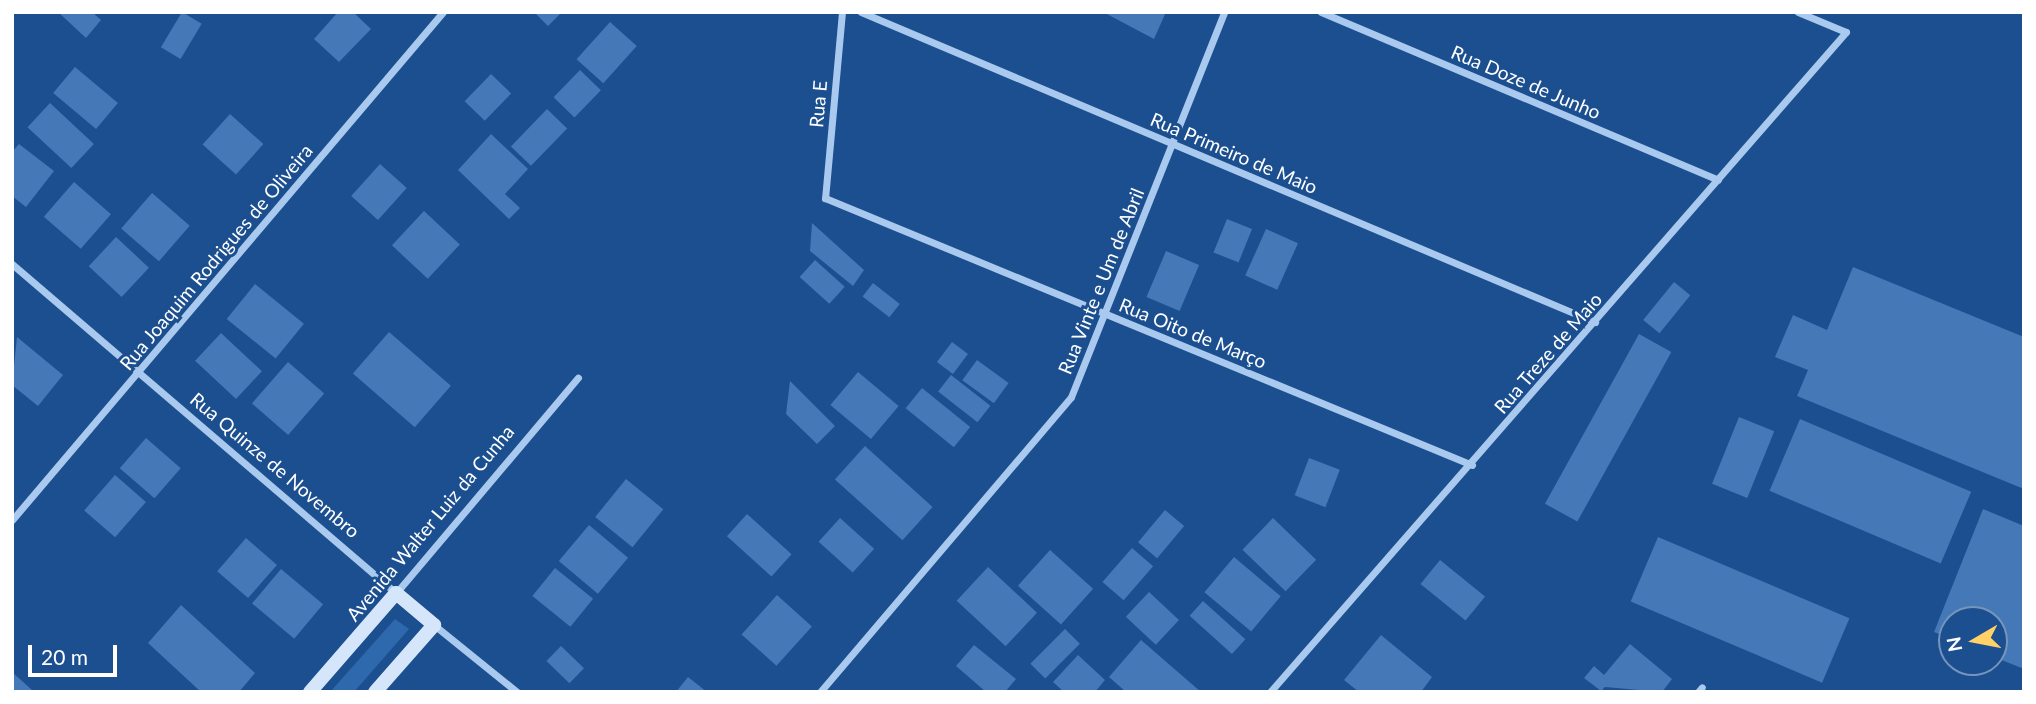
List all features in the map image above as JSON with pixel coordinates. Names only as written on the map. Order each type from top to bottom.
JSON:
[{"type":"street","name":"Rua Joaquim Rodrigues de Oliveira","points":[[12,520],[443,12]]},
{"type":"street","name":"Rua E","points":[[825,198],[842,12]]},
{"type":"street","name":"Rua Primeiro de Maio","points":[[861,12],[1595,322]]},
{"type":"street","name":"Rua Vinte e Um de Abril","points":[[820,692],[1071,397],[1107,315],[1224,12]]},
{"type":"street","name":"Rua Doze de Junho","points":[[1321,12],[1718,180]]},
{"type":"street","name":"Rua Treze de Maio","points":[[1270,692],[1472,465],[1846,32],[1798,12]]},
{"type":"street","name":"Rua Oito de Março","points":[[825,198],[1472,465]]},
{"type":"street","name":"Rua Quinze de Novembro","points":[[12,264],[137,375],[517,692]]},
{"type":"street","name":"Avenida Walter Luiz da Cunha","points":[[310,692],[578,378]]},
{"type":"street","points":[[375,692],[434,625]]},
{"type":"shaded area","points":[[395,619],[409,629],[354,692],[330,692]]},
{"type":"building","points":[[58,12],[92,12],[101,20],[86,38]]},
{"type":"building","points":[[182,12],[202,24],[181,59],[161,47]]},
{"type":"building","points":[[338,12],[353,12],[371,29],[339,62],[314,39]]},
{"type":"building","points":[[534,12],[562,12],[548,26]]},
{"type":"building","points":[[1103,12],[1166,12],[1154,39]]},
{"type":"building","points":[[610,22],[637,46],[603,83],[577,59]]},
{"type":"building","points":[[75,67],[118,103],[96,129],[53,93]]},
{"type":"building","points":[[580,70],[601,90],[574,117],[554,97]]},
{"type":"building","points":[[491,74],[511,93],[485,121],[465,101]]},
{"type":"building","points":[[50,103],[94,144],[71,168],[27,127]]},
{"type":"building","points":[[547,109],[567,128],[531,166],[511,146]]},
{"type":"building","points":[[230,114],[263,144],[236,175],[203,144]]},
{"type":"building","points":[[491,134],[528,169],[505,194],[520,208],[509,219],[458,170]]},
{"type":"building","points":[[19,144],[54,171],[26,207],[12,196],[12,152]]},
{"type":"building","points":[[380,164],[407,188],[378,220],[351,196]]},
{"type":"building","points":[[74,182],[111,214],[81,249],[44,217]]},
{"type":"building","points":[[152,193],[190,226],[159,261],[121,228]]},
{"type":"building","points":[[424,211],[460,244],[428,279],[392,245]]},
{"type":"building","points":[[1227,219],[1252,229],[1239,262],[1214,252]]},
{"type":"building","points":[[812,223],[864,270],[853,286],[810,251]]},
{"type":"building","points":[[1266,229],[1298,243],[1277,290],[1245,276]]},
{"type":"building","points":[[116,237],[149,268],[122,297],[89,266]]},
{"type":"building","points":[[1166,251],[1199,265],[1180,311],[1146,297]]},
{"type":"building","points":[[815,260],[845,287],[829,304],[800,277]]},
{"type":"building","points":[[1853,267],[2024,337],[2024,489],[1797,396],[1808,370],[1775,357],[1793,315],[1827,330]]},
{"type":"building","points":[[1674,282],[1690,295],[1659,333],[1643,320]]},
{"type":"building","points":[[873,283],[900,304],[889,317],[863,296]]},
{"type":"building","points":[[255,284],[304,324],[276,359],[227,319]]},
{"type":"building","points":[[389,332],[451,386],[415,427],[353,374]]},
{"type":"building","points":[[221,333],[262,371],[236,399],[195,361]]},
{"type":"building","points":[[1639,334],[1671,352],[1577,522],[1545,504]]},
{"type":"building","points":[[17,337],[63,375],[38,406],[12,385]]},
{"type":"building","points":[[952,342],[968,354],[953,374],[937,362]]},
{"type":"building","points":[[977,360],[1009,383],[994,403],[962,380]]},
{"type":"building","points":[[288,362],[324,393],[288,435],[252,404]]},
{"type":"building","points":[[858,372],[899,406],[871,439],[830,405]]},
{"type":"building","points":[[951,375],[990,406],[977,422],[938,392]]},
{"type":"building","points":[[790,381],[835,426],[817,444],[786,414]]},
{"type":"building","points":[[922,388],[970,427],[954,447],[906,408]]},
{"type":"building","points":[[1739,417],[1774,431],[1747,498],[1712,484]]},
{"type":"building","points":[[1800,419],[1971,492],[1941,563],[1770,491]]},
{"type":"building","points":[[146,438],[181,468],[154,498],[120,468]]},
{"type":"building","points":[[865,446],[933,507],[903,540],[835,479]]},
{"type":"building","points":[[1309,458],[1340,470],[1325,507],[1295,495]]},
{"type":"building","points":[[115,475],[146,502],[115,537],[84,510]]},
{"type":"building","points":[[626,479],[663,509],[632,547],[595,517]]},
{"type":"building","points":[[1983,509],[2024,526],[2024,669],[2008,663],[2008,606],[1944,606]]},
{"type":"building","points":[[1165,510],[1184,526],[1157,558],[1138,542]]},
{"type":"building","points":[[747,514],[792,554],[772,576],[727,536]]},
{"type":"building","points":[[840,518],[874,549],[853,573],[819,542]]},
{"type":"building","points":[[1273,518],[1316,560],[1286,591],[1242,550]]},
{"type":"building","points":[[589,525],[628,558],[598,594],[559,561]]},
{"type":"building","points":[[1658,537],[1849,618],[1822,683],[1631,601]]},
{"type":"building","points":[[246,538],[277,565],[248,598],[217,571]]},
{"type":"building","points":[[1132,548],[1153,566],[1124,600],[1102,582]]},
{"type":"building","points":[[1050,550],[1093,589],[1061,624],[1018,586]]},
{"type":"building","points":[[1234,557],[1281,596],[1251,631],[1204,592]]},
{"type":"building","points":[[1440,560],[1485,597],[1466,621],[1420,584]]},
{"type":"building","points":[[988,567],[1037,613],[1006,646],[957,601]]},
{"type":"building","points":[[555,568],[593,599],[570,627],[532,596]]},
{"type":"building","points":[[281,569],[323,604],[294,639],[252,603]]},
{"type":"building","points":[[1149,592],[1179,620],[1156,645],[1126,617]]},
{"type":"building","points":[[777,595],[812,626],[776,666],[742,634]]},
{"type":"building","points":[[1203,601],[1245,639],[1232,654],[1190,616]]},
{"type":"building","points":[[181,605],[255,673],[239,692],[201,692],[148,643]]},
{"type":"building","points":[[1065,629],[1080,644],[1045,678],[1030,664]]},
{"type":"building","points":[[1381,635],[1432,677],[1421,692],[1359,692],[1344,680]]},
{"type":"building","points":[[1141,640],[1201,692],[1126,692],[1109,677]]},
{"type":"building","points":[[1630,644],[1672,679],[1662,692],[1605,687],[1601,691],[1584,678],[1594,666],[1604,675]]},
{"type":"building","points":[[974,645],[1016,679],[1005,692],[986,692],[956,666]]},
{"type":"building","points":[[561,646],[584,668],[569,683],[546,661]]},
{"type":"building","points":[[1078,655],[1105,680],[1095,692],[1064,692],[1053,682]]},
{"type":"building","points":[[12,672],[32,690],[31,692],[12,692]]},
{"type":"building","points":[[688,677],[707,692],[676,692]]}]
